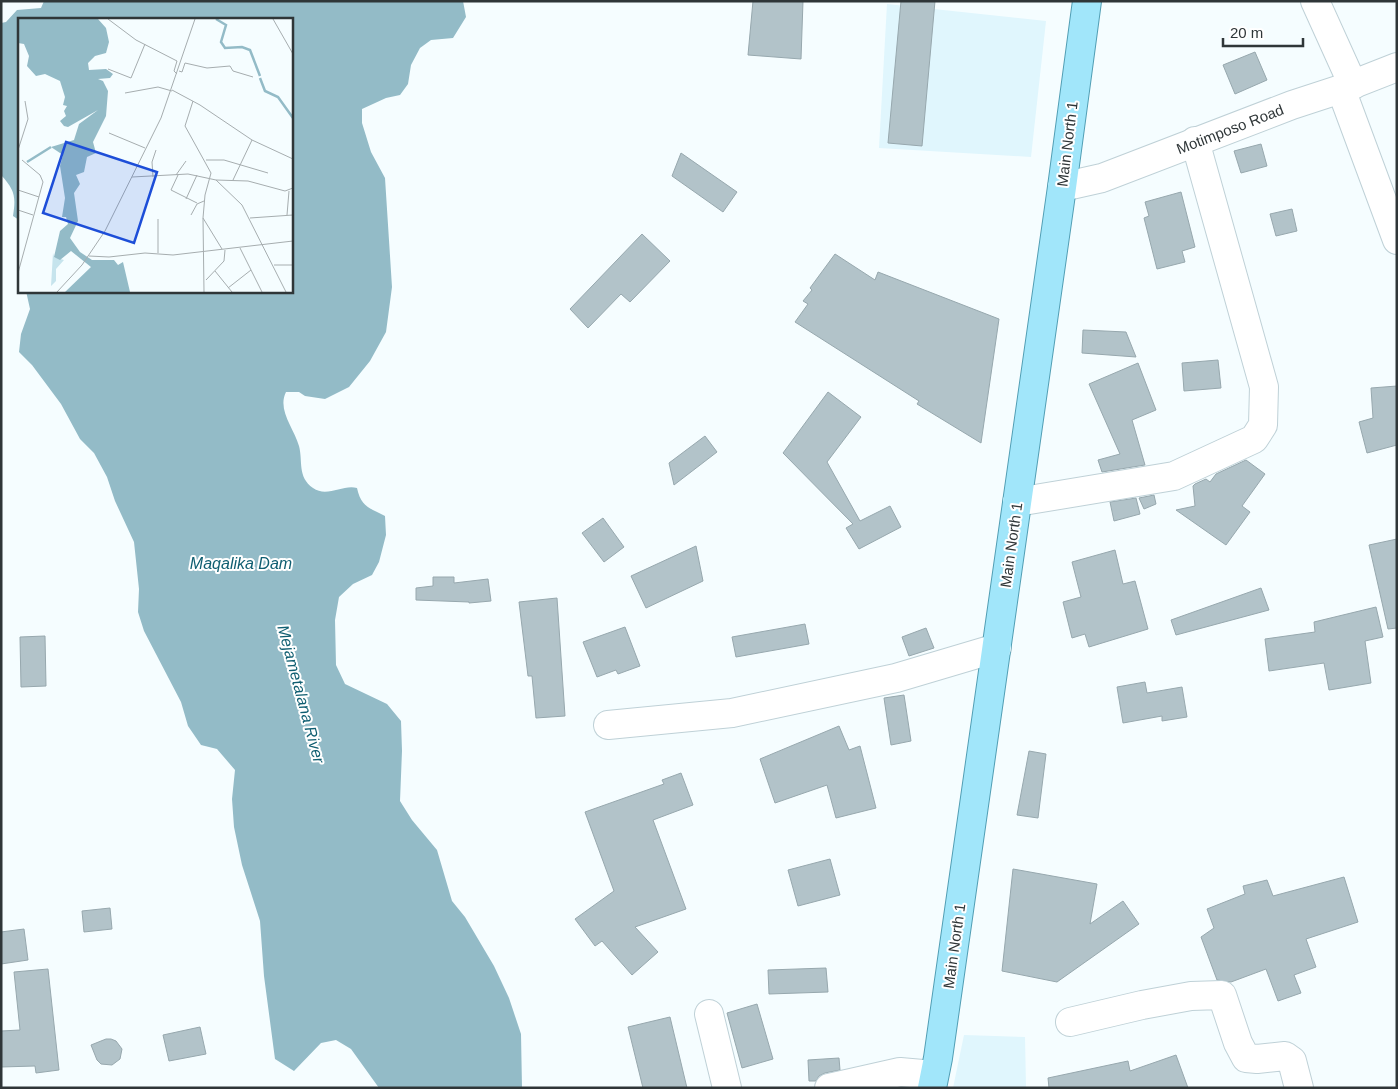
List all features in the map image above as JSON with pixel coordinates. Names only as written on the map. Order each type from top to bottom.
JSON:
[{"type":"main road","name":"Main North 1","points":[[933,1081],[1018,502],[1087,1]]},
{"type":"street","points":[[1315,1],[1347,87],[1397,240]]},
{"type":"street","name":"Motimposo Road","points":[[1062,186],[1102,178],[1195,141],[1347,87],[1397,67]]},
{"type":"street","points":[[1018,502],[1174,476],[1254,439],[1263,425],[1264,387],[1195,141]]},
{"type":"street","points":[[608,725],[740,712],[896,678],[997,648]]},
{"type":"street","points":[[1070,1022],[1191,996],[1222,995],[1238,1043],[1246,1058],[1257,1059],[1285,1056],[1292,1061],[1299,1088]]},
{"type":"street","points":[[709,1014],[727,1088]]},
{"type":"street","points":[[829,1088],[900,1072],[933,1081]]},
{"type":"shaded area","points":[[887,4],[1046,21],[1031,157],[879,148]]},
{"type":"shaded area","points":[[964,1035],[1025,1037],[1026,1088],[953,1088]]},
{"type":"water","name":"Maqalika Dam","points":[[44,1],[463,1],[466,17],[453,38],[431,40],[420,48],[411,65],[408,84],[400,95],[386,98],[362,109],[362,123],[371,152],[385,178],[392,287],[386,332],[370,361],[349,387],[325,399],[305,396],[299,392],[286,392],[284,406],[287,419],[297,439],[303,474],[308,484],[318,491],[324,492],[352,487],[357,488],[364,503],[385,516],[386,535],[379,562],[372,575],[353,584],[339,597],[335,620],[336,665],[345,684],[387,704],[401,721],[400,801],[412,820],[437,850],[452,901],[465,917],[494,966],[509,998],[521,1034],[522,1088],[379,1088],[351,1049],[336,1040],[321,1043],[294,1071],[275,1059],[264,976],[260,921],[242,865],[234,827],[232,799],[235,770],[217,749],[201,745],[188,726],[181,702],[144,631],[138,612],[139,589],[134,542],[115,501],[107,477],[94,453],[80,439],[61,404],[32,365],[19,352],[21,334],[30,309],[26,292],[292,292],[292,18],[18,18],[18,219],[13,216],[14,199],[12,190],[1,175],[1,23],[6,22],[17,10],[41,8]]},
{"type":"building","points":[[753,1],[803,1],[801,59],[748,55]]},
{"type":"building","points":[[901,1],[935,1],[922,146],[888,143]]},
{"type":"building","points":[[1255,52],[1267,80],[1235,94],[1223,65]]},
{"type":"building","points":[[1261,144],[1267,166],[1241,173],[1234,151]]},
{"type":"building","points":[[681,153],[737,192],[723,212],[672,176]]},
{"type":"building","points":[[1181,192],[1195,247],[1182,251],[1185,262],[1157,269],[1144,218],[1149,216],[1145,202]]},
{"type":"building","points":[[1292,209],[1297,231],[1276,236],[1270,214]]},
{"type":"building","points":[[642,234],[670,261],[630,302],[621,294],[588,328],[570,309]]},
{"type":"building","points":[[835,254],[875,280],[878,272],[999,319],[981,443],[917,404],[919,401],[795,322],[808,304],[803,301],[812,290],[810,288]]},
{"type":"building","points":[[1083,330],[1126,332],[1136,357],[1082,353]]},
{"type":"building","points":[[1218,360],[1221,388],[1184,391],[1182,363]]},
{"type":"building","points":[[1138,363],[1156,410],[1132,420],[1145,465],[1102,472],[1098,460],[1120,454],[1089,384]]},
{"type":"building","points":[[1397,386],[1397,445],[1367,453],[1359,422],[1373,418],[1371,388]]},
{"type":"building","points":[[828,392],[861,417],[827,462],[860,521],[890,506],[901,527],[859,549],[846,528],[853,524],[783,453]]},
{"type":"building","points":[[705,436],[717,452],[674,485],[669,463]]},
{"type":"building","points":[[1246,460],[1265,474],[1242,506],[1250,512],[1226,545],[1176,510],[1195,506],[1193,486],[1195,484],[1206,479],[1210,482],[1216,474]]},
{"type":"building","points":[[1154,495],[1156,504],[1144,509],[1139,498]]},
{"type":"building","points":[[1136,498],[1140,514],[1114,521],[1110,502]]},
{"type":"building","points":[[603,518],[624,547],[604,562],[582,533]]},
{"type":"building","points":[[1397,539],[1397,628],[1388,629],[1369,545]]},
{"type":"building","points":[[696,546],[703,581],[646,608],[631,576]]},
{"type":"building","points":[[1115,550],[1123,584],[1135,581],[1148,629],[1089,647],[1085,634],[1072,638],[1063,602],[1081,597],[1072,562]]},
{"type":"building","points":[[433,577],[454,577],[454,583],[488,579],[491,601],[469,603],[416,600],[416,588],[433,586]]},
{"type":"building","points":[[1261,588],[1269,610],[1176,635],[1171,620]]},
{"type":"building","points":[[557,598],[565,716],[536,718],[532,676],[528,676],[519,602]]},
{"type":"building","points":[[1376,607],[1383,637],[1365,641],[1371,683],[1329,690],[1324,663],[1269,671],[1265,639],[1315,632],[1314,622]]},
{"type":"building","points":[[805,624],[809,644],[736,657],[732,637]]},
{"type":"building","points":[[625,627],[640,666],[618,674],[616,670],[597,677],[583,642]]},
{"type":"building","points":[[926,628],[934,648],[909,656],[902,637]]},
{"type":"building","points":[[45,636],[46,686],[21,687],[20,637]]},
{"type":"building","points":[[1145,682],[1147,693],[1182,687],[1187,717],[1162,721],[1162,716],[1123,723],[1117,687]]},
{"type":"building","points":[[904,695],[911,741],[891,745],[884,698]]},
{"type":"building","points":[[839,726],[849,750],[860,746],[876,808],[836,818],[827,785],[775,803],[760,759]]},
{"type":"building","points":[[1029,751],[1046,754],[1038,818],[1017,815]]},
{"type":"building","points":[[681,773],[693,805],[653,820],[686,909],[635,927],[658,952],[632,975],[602,941],[595,946],[575,919],[614,891],[585,812],[664,784],[662,780]]},
{"type":"building","points":[[830,859],[840,895],[798,906],[788,870]]},
{"type":"building","points":[[1013,869],[1097,884],[1090,924],[1123,901],[1139,924],[1057,982],[1002,971]]},
{"type":"building","points":[[1344,877],[1358,922],[1306,939],[1316,967],[1294,975],[1301,993],[1278,1001],[1266,969],[1231,982],[1217,980],[1201,937],[1214,928],[1207,909],[1245,894],[1243,886],[1267,880],[1273,896]]},
{"type":"building","points":[[110,908],[112,929],[84,932],[82,911]]},
{"type":"building","points":[[24,929],[28,960],[1,964],[1,932]]},
{"type":"building","points":[[826,968],[828,992],[769,994],[768,970]]},
{"type":"building","points":[[48,969],[59,1070],[36,1073],[35,1066],[1,1067],[1,1031],[20,1030],[14,972]]},
{"type":"building","points":[[757,1004],[773,1059],[742,1068],[727,1013]]},
{"type":"building","points":[[670,1017],[687,1088],[643,1088],[628,1027]]},
{"type":"building","points":[[200,1027],[206,1054],[169,1061],[163,1035]]},
{"type":"building","points":[[106,1039],[116,1041],[122,1049],[120,1059],[112,1065],[101,1064],[97,1060],[91,1045]]},
{"type":"building","points":[[1176,1055],[1188,1088],[1049,1088],[1048,1078],[1128,1061],[1130,1071]]},
{"type":"building","points":[[839,1058],[840,1070],[825,1073],[819,1076],[816,1081],[809,1081],[808,1060]]},
{"type":"water label","name":"Mejametalana River","points":[[301,694]]}]
